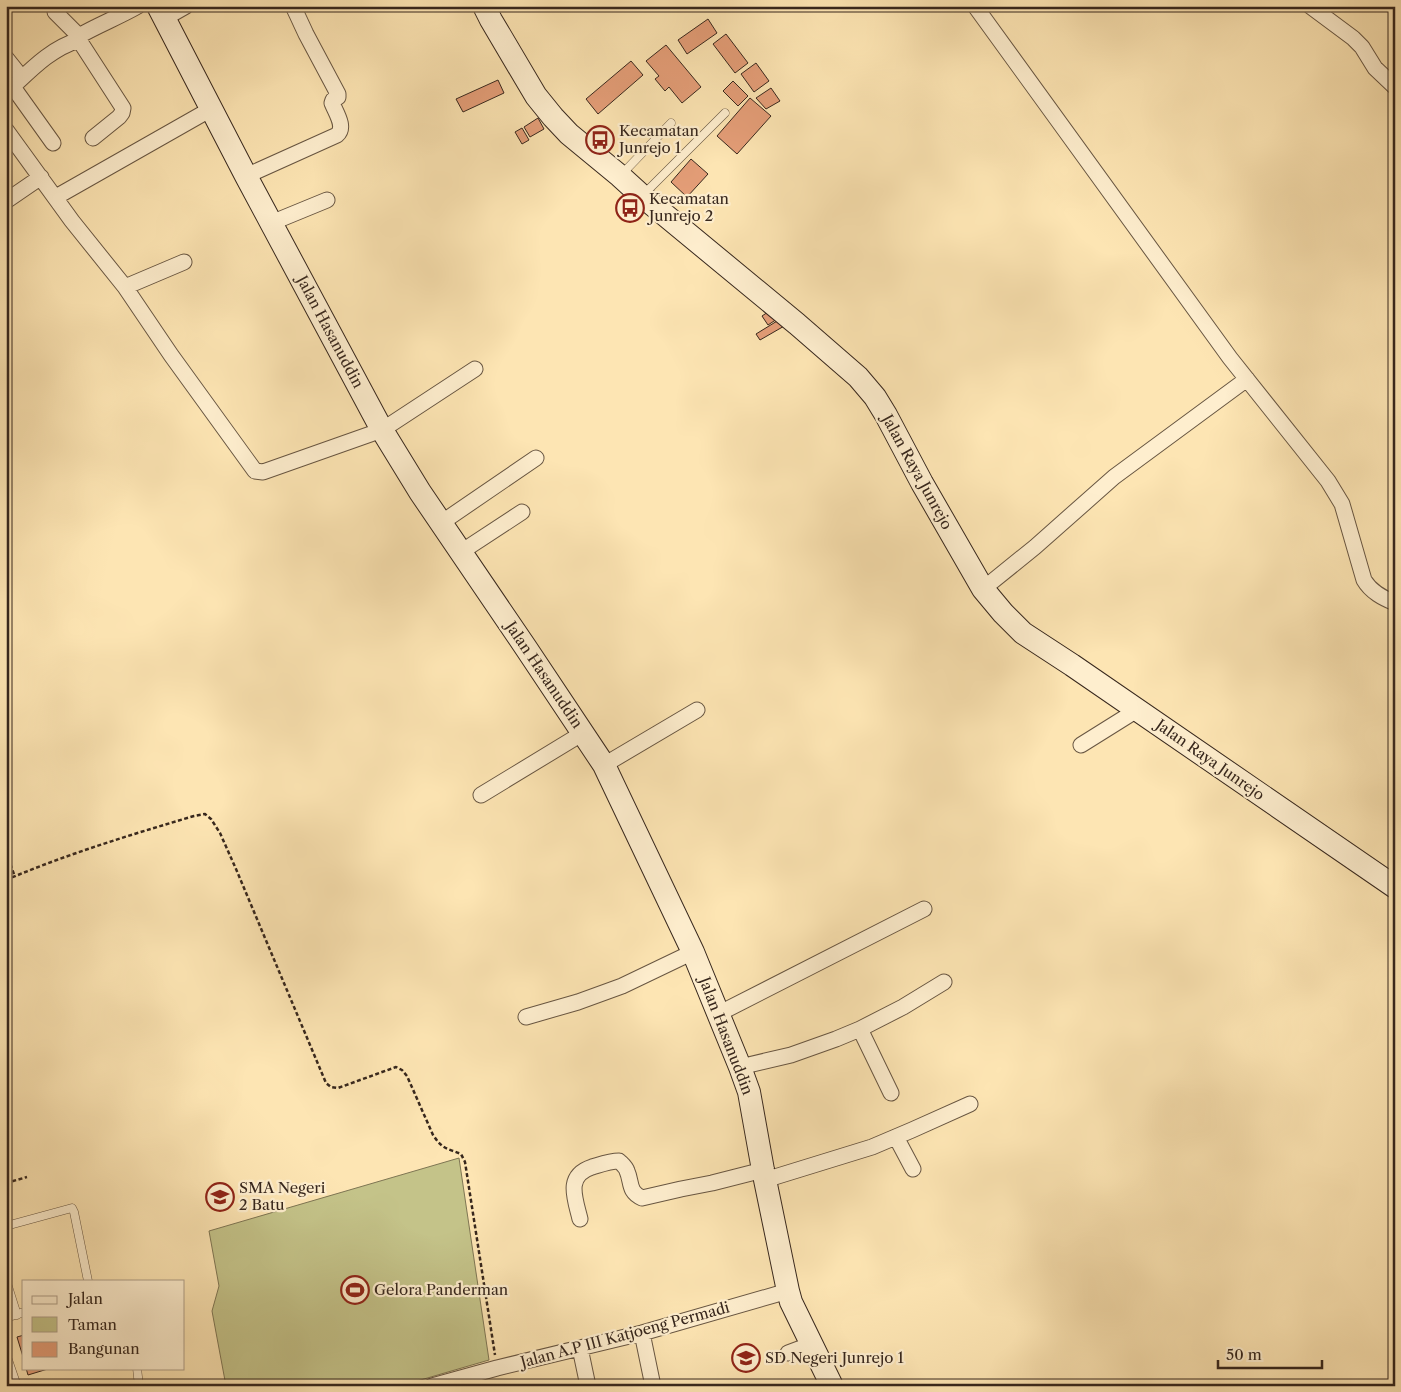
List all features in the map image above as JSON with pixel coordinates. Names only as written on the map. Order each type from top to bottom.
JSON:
[{"type":"main road","name":"Jalan Raya Junrejo","points":[[484,6],[536,96],[569,134],[797,324],[858,378],[886,414],[922,483],[983,589],[1023,633],[1395,887]]},
{"type":"main road","name":"Jalan Hasanuddin","points":[[162,12],[246,176],[382,430],[420,492],[604,765],[693,952],[740,1067],[749,1092],[764,1175],[791,1302],[832,1386]]},
{"type":"street","points":[[14,86],[39,62],[65,44],[138,6]]},
{"type":"street","points":[[162,12],[186,6]]},
{"type":"street","points":[[246,176],[337,135],[342,127],[332,103],[338,97],[338,94],[293,6]]},
{"type":"street","points":[[975,6],[1230,358],[1325,476],[1342,504],[1360,570],[1366,584],[1380,596],[1395,603]]},
{"type":"street","points":[[1310,6],[1362,47],[1375,68],[1395,87]]},
{"type":"street","points":[[55,12],[79,38],[123,108],[119,117],[93,138]]},
{"type":"street","points":[[6,58],[14,86],[52,143]]},
{"type":"street","points":[[56,197],[211,109]]},
{"type":"street","points":[[6,130],[91,245],[125,287],[255,472],[260,473],[382,430],[475,369]]},
{"type":"street","points":[[6,201],[41,177]]},
{"type":"street","points":[[271,222],[327,200]]},
{"type":"street","points":[[125,287],[184,262]]},
{"type":"street","points":[[983,589],[1042,542],[1114,477],[1247,379]]},
{"type":"street","points":[[441,523],[536,458]]},
{"type":"street","points":[[461,552],[522,512]]},
{"type":"street","points":[[604,765],[697,710]]},
{"type":"street","points":[[1081,745],[1137,710]]},
{"type":"street","points":[[481,794],[583,732]]},
{"type":"street","points":[[718,1014],[924,909]]},
{"type":"street","points":[[526,1017],[578,1002],[622,986],[693,952]]},
{"type":"street","points":[[740,1067],[791,1055],[860,1029],[903,1007],[944,982]]},
{"type":"street","points":[[860,1029],[891,1093]]},
{"type":"street","points":[[580,1220],[573,1190],[575,1179],[579,1173],[609,1161],[619,1161],[627,1169],[633,1191],[636,1196],[642,1198],[681,1189],[764,1175],[872,1147],[970,1104]]},
{"type":"street","points":[[896,1137],[913,1169]]},
{"type":"street","name":"Jalan A.P III Katjoeng Permadi","points":[[432,1386],[497,1368],[642,1334],[788,1291]]},
{"type":"street","points":[[642,1334],[653,1386]]},
{"type":"street","points":[[788,1353],[812,1344]]},
{"type":"street","points":[[580,1348],[588,1386]]},
{"type":"lane","points":[[642,196],[725,113]]},
{"type":"lane","points":[[620,176],[671,123]]},
{"type":"lane","points":[[6,1226],[72,1208],[88,1280]]},
{"type":"lane","points":[[6,1280],[20,1313],[6,1318]]},
{"type":"lane","points":[[6,1354],[17,1386]]},
{"type":"lane","points":[[137,1370],[139,1386]]},
{"type":"path","points":[[6,880],[64,857],[120,838],[194,816],[205,814],[211,819],[220,833],[236,869],[326,1083],[331,1087],[338,1088],[396,1067],[402,1070],[438,1143],[446,1150],[461,1154],[465,1162],[497,1368]]},
{"type":"path","points":[[6,852],[15,876]]},
{"type":"path","points":[[6,1183],[27,1177]]},
{"type":"green space","points":[[459,1158],[489,1360],[400,1386],[226,1386],[212,1311],[219,1286],[209,1231]]},
{"type":"building","points":[[708,19],[717,33],[687,54],[678,40]]},
{"type":"building","points":[[726,34],[748,63],[735,73],[713,44]]},
{"type":"building","points":[[666,45],[701,87],[682,103],[669,87],[665,91],[655,79],[659,76],[646,61]]},
{"type":"building","points":[[631,61],[643,75],[598,114],[586,99]]},
{"type":"building","points":[[756,63],[769,81],[754,92],[741,74]]},
{"type":"building","points":[[498,80],[504,93],[463,112],[456,99]]},
{"type":"building","points":[[733,81],[748,96],[738,106],[723,91]]},
{"type":"building","points":[[771,88],[780,101],[766,109],[756,98]]},
{"type":"building","points":[[750,98],[771,116],[737,154],[717,136]]},
{"type":"building","points":[[538,118],[544,129],[530,137],[524,127]]},
{"type":"building","points":[[522,128],[529,140],[522,144],[515,132]]},
{"type":"building","points":[[691,159],[708,174],[687,197],[671,182]]},
{"type":"building","points":[[774,308],[780,317],[768,325],[762,316]]},
{"type":"building","points":[[782,318],[786,325],[760,340],[756,334]]},
{"type":"building","points":[[22,1336],[22,1353],[17,1337]]},
{"type":"building","points":[[27,1370],[44,1370],[28,1375]]},
{"type":"place","name":"Kecamatan Junrejo 1","points":[[600,140]]},
{"type":"place","name":"Kecamatan Junrejo 2","points":[[630,208]]},
{"type":"place","name":"SMA Negeri 2 Batu","points":[[220,1197]]},
{"type":"place","name":"Gelora Panderman","points":[[355,1290]]},
{"type":"place","name":"SD Negeri Junrejo 1","points":[[746,1358]]}]
